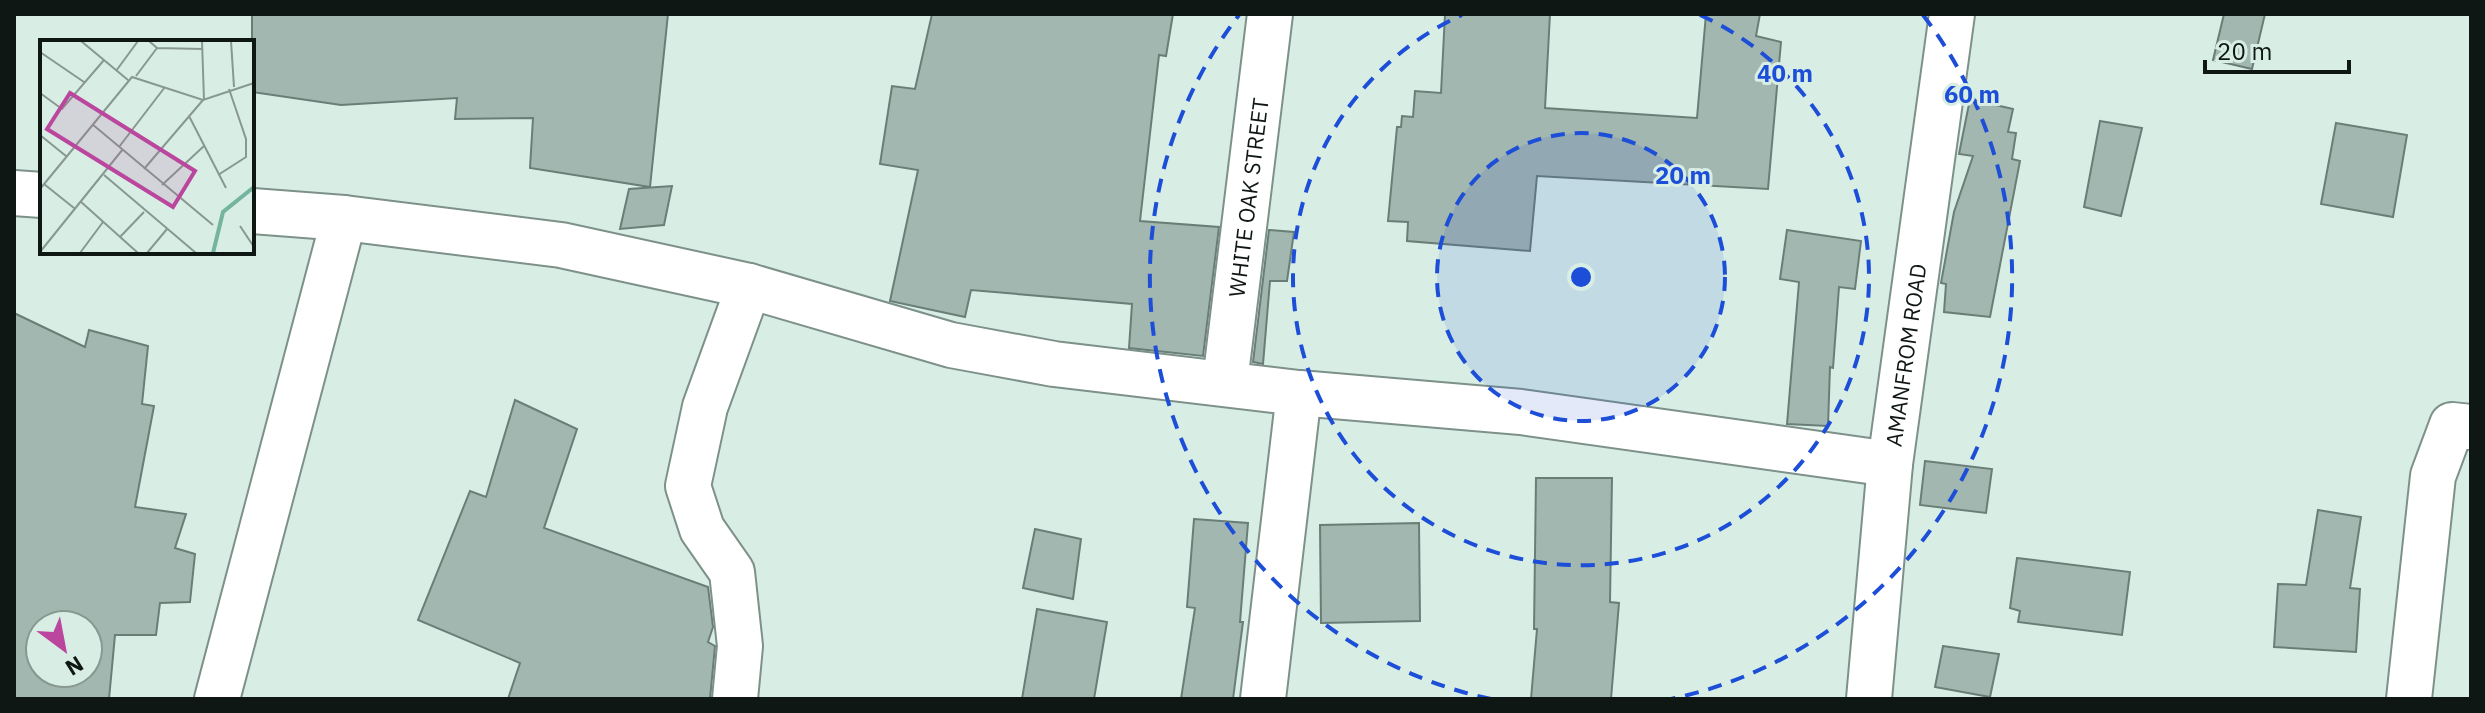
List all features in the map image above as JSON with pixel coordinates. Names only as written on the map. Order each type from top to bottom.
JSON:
[{"type":"street","name":"WHITE OAK STREET","points":[[1225,382],[1270,14]]},
{"type":"street","name":"AMANFROM ROAD","points":[[1869,699],[1890,464],[1952,14]]},
{"type":"street","points":[[14,193],[40,195]]},
{"type":"street","points":[[254,211],[344,218],[561,245],[749,286],[951,345],[1054,364],[1299,393],[1521,412],[1890,464]]},
{"type":"street","points":[[217,699],[344,218]]},
{"type":"street","points":[[735,699],[740,646],[732,572],[702,529],[688,486],[705,407],[749,286]]},
{"type":"street","points":[[1263,699],[1299,393]]},
{"type":"street","points":[[2409,699],[2433,476],[2452,425],[2471,427]]},
{"type":"building","points":[[252,14],[668,14],[650,187],[530,168],[533,118],[455,119],[457,98],[341,105],[254,92]]},
{"type":"building","points":[[932,14],[1173,14],[1166,56],[1159,55],[1140,221],[1219,227],[1203,356],[1129,348],[1132,304],[971,290],[965,317],[890,301],[918,170],[880,164],[892,86],[915,89]]},
{"type":"building","points":[[1445,14],[1550,14],[1545,108],[1697,118],[1706,14],[1760,14],[1756,36],[1781,42],[1768,189],[1537,176],[1530,251],[1407,241],[1408,222],[1388,221],[1397,127],[1401,127],[1402,116],[1413,117],[1415,91],[1441,93]]},
{"type":"building","points":[[2224,14],[2265,14],[2252,69],[2213,60]]},
{"type":"building","points":[[1970,99],[2013,109],[2008,132],[2016,133],[2012,159],[2020,161],[1990,317],[1944,312],[1946,284],[1941,283],[1954,212],[1973,156],[1959,154]]},
{"type":"building","points":[[2100,121],[2142,128],[2121,216],[2084,207]]},
{"type":"building","points":[[2336,123],[2407,135],[2393,217],[2321,204]]},
{"type":"building","points":[[672,186],[664,225],[620,229],[629,189]]},
{"type":"building","points":[[1269,230],[1294,232],[1287,281],[1270,281],[1263,364],[1253,362]]},
{"type":"building","points":[[1787,230],[1861,241],[1855,289],[1839,287],[1833,368],[1830,367],[1828,426],[1787,424],[1799,282],[1780,279]]},
{"type":"building","points":[[14,313],[85,347],[89,330],[148,346],[142,404],[154,406],[135,507],[186,514],[175,548],[195,554],[190,602],[160,603],[156,635],[115,635],[109,699],[14,699]]},
{"type":"building","points":[[515,400],[577,429],[544,528],[708,587],[713,627],[708,642],[715,646],[710,699],[508,699],[520,663],[418,620],[470,491],[486,497]]},
{"type":"building","points":[[1925,461],[1992,469],[1986,513],[1920,505]]},
{"type":"building","points":[[1536,478],[1612,478],[1610,602],[1619,603],[1611,699],[1531,699],[1537,629],[1534,629]]},
{"type":"building","points":[[2318,510],[2361,517],[2350,588],[2360,589],[2356,652],[2274,647],[2278,584],[2306,585]]},
{"type":"building","points":[[1194,519],[1248,523],[1240,622],[1243,622],[1233,699],[1181,699],[1195,608],[1187,607]]},
{"type":"building","points":[[1419,523],[1420,621],[1321,623],[1320,525]]},
{"type":"building","points":[[1035,529],[1081,539],[1073,599],[1023,588]]},
{"type":"building","points":[[2017,558],[2130,572],[2122,635],[2018,622],[2020,611],[2010,608]]},
{"type":"building","points":[[1037,609],[1107,622],[1094,699],[1022,699]]},
{"type":"building","points":[[1943,646],[1999,654],[1990,697],[1935,687]]}]
